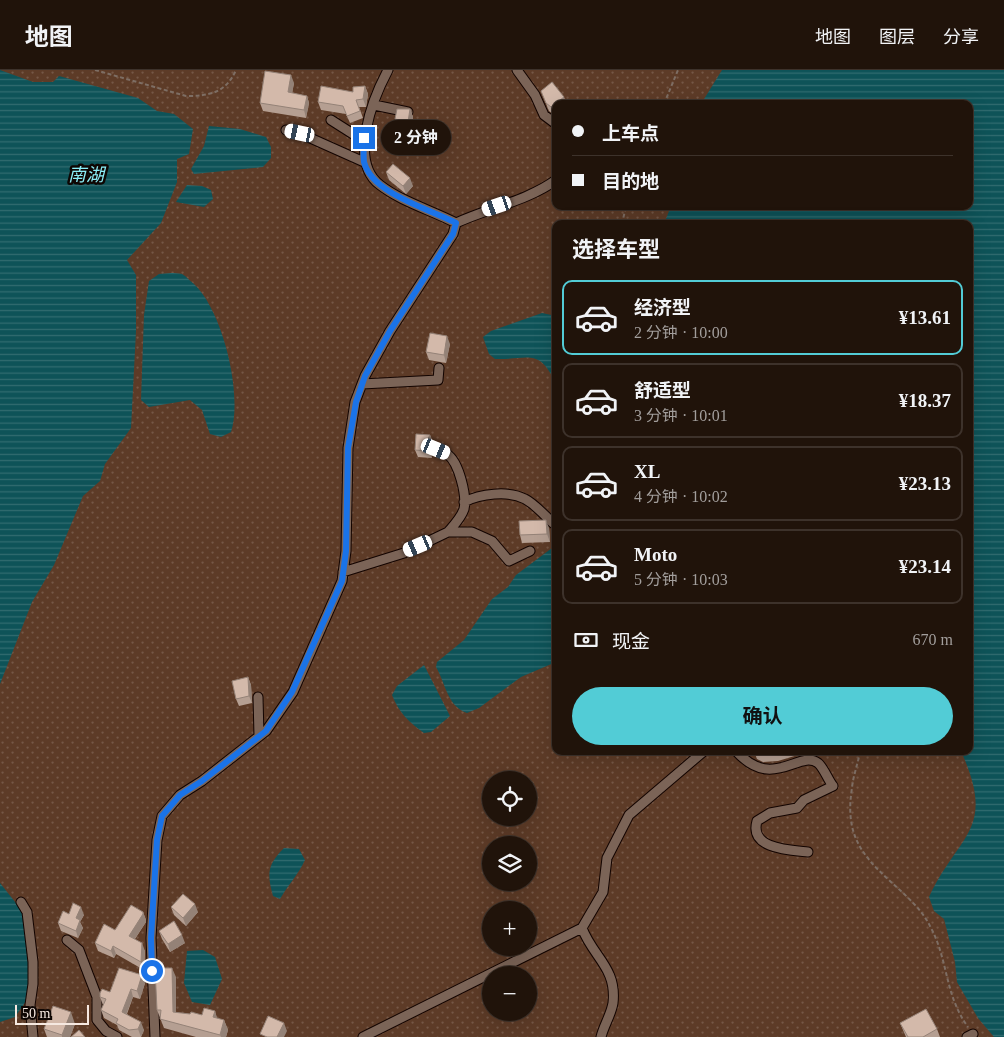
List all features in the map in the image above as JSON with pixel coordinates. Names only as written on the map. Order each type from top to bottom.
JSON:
[{"type":"street","points":[[388,70],[379,87],[364,141],[364,162],[378,184],[406,200],[456,223]]},
{"type":"street","points":[[517,70],[534,95],[544,115],[552,121]]},
{"type":"street","points":[[374,105],[409,112]]},
{"type":"street","points":[[331,120],[364,141]]},
{"type":"street","points":[[286,130],[300,133],[364,162]]},
{"type":"street","points":[[154,1037],[151,938],[157,840],[162,816],[180,795],[202,781],[266,731],[292,692],[318,637],[343,572],[346,551],[348,448],[356,402],[362,384],[390,331],[453,234],[456,223],[482,210],[542,190],[552,183]]},
{"type":"street","points":[[362,384],[438,380],[439,368]]},
{"type":"street","points":[[436,449],[447,453],[459,473],[464,502],[460,518],[448,532]]},
{"type":"street","points":[[464,502],[478,495],[514,496],[525,499],[552,522]]},
{"type":"street","points":[[343,572],[404,552],[448,532],[472,532],[492,541],[509,561],[530,551]]},
{"type":"street","points":[[258,696],[259,736]]},
{"type":"street","points":[[363,1037],[582,928],[603,892],[607,858],[630,815],[699,755]]},
{"type":"street","points":[[740,755],[756,768],[774,771],[810,760],[819,764],[834,786],[804,800],[797,808],[770,813],[757,821],[755,829],[758,837],[777,848],[808,852]]},
{"type":"street","points":[[22,902],[27,912],[32,962],[33,984],[30,1005],[32,1037]]},
{"type":"street","points":[[582,928],[586,939],[601,959],[614,985],[612,1006],[602,1037]]},
{"type":"street","points":[[67,940],[79,950],[96,997],[97,1020],[106,1031],[117,1037]]},
{"type":"path","points":[[95,70],[186,96],[202,96],[220,92],[232,79],[236,70]]},
{"type":"path","points":[[666,100],[678,70]]},
{"type":"path","points":[[859,755],[851,789],[850,809],[851,826],[856,840],[868,861],[907,897],[929,924],[941,949],[951,998],[970,1035]]},
{"type":"shaded area","points":[[0,70],[1004,70],[1004,1037],[0,1037]]},
{"type":"water","name":"南湖","points":[[0,70],[33,82],[53,82],[59,76],[138,98],[157,111],[174,114],[193,129],[189,154],[177,159],[177,182],[161,223],[127,260],[136,275],[136,331],[131,428],[105,464],[100,481],[83,496],[54,565],[32,602],[0,684]]},
{"type":"water","points":[[722,70],[1004,70],[1004,1037],[994,1037],[978,1018],[957,982],[955,962],[944,919],[934,911],[929,897],[940,876],[970,830],[975,815],[975,799],[971,778],[962,755],[973,755],[973,220],[666,220],[669,210],[973,210],[973,100],[703,100]]},
{"type":"water","points":[[209,126],[240,129],[266,137],[271,147],[271,158],[263,167],[194,174],[191,169],[204,146]]},
{"type":"water","points":[[187,185],[202,186],[211,190],[213,199],[204,207],[176,202]]},
{"type":"water","points":[[159,274],[182,274],[194,284],[214,313],[222,333],[232,376],[234,416],[231,432],[221,437],[210,434],[202,410],[190,400],[149,407],[141,400],[144,315],[149,281]]},
{"type":"water","points":[[542,313],[552,315],[552,376],[544,365],[532,358],[495,359],[489,354],[483,337],[491,331]]},
{"type":"water","points":[[552,548],[552,664],[521,677],[479,708],[467,713],[460,710],[451,700],[436,667],[437,662],[464,640],[492,599],[508,587],[516,575]]},
{"type":"water","points":[[424,665],[450,716],[431,732],[424,733],[405,717],[392,695],[397,686]]},
{"type":"water","points":[[284,848],[299,849],[305,860],[280,899],[273,896],[269,876],[271,865]]},
{"type":"water","points":[[0,883],[23,912],[31,994],[15,1017],[0,1022]]},
{"type":"water","points":[[203,950],[215,957],[222,979],[210,1005],[192,1002],[184,983],[187,951]]},
{"type":"building","points":[[265,71],[291,75],[288,92],[307,96],[304,110],[260,103]]},
{"type":"building","points":[[552,82],[564,97],[560,100],[552,100],[551,107],[546,103],[541,91]]},
{"type":"building","points":[[321,86],[353,92],[353,87],[365,86],[363,99],[356,100],[360,111],[347,116],[343,106],[318,102]]},
{"type":"building","points":[[397,109],[410,109],[408,122],[395,119]]},
{"type":"building","points":[[393,164],[410,178],[403,186],[386,172]]},
{"type":"building","points":[[430,333],[447,336],[444,355],[426,352]]},
{"type":"building","points":[[416,434],[430,435],[427,440],[429,451],[415,450]]},
{"type":"building","points":[[546,520],[547,534],[520,535],[519,521]]},
{"type":"building","points":[[248,677],[249,696],[236,699],[232,681]]},
{"type":"building","points":[[183,894],[195,904],[183,918],[171,907]]},
{"type":"building","points":[[73,903],[81,907],[76,918],[80,920],[76,931],[58,923],[63,911],[69,914]]},
{"type":"building","points":[[131,905],[143,912],[129,936],[142,943],[141,962],[113,946],[111,951],[95,943],[104,924],[115,930]]},
{"type":"building","points":[[174,921],[182,935],[168,944],[159,931]]},
{"type":"building","points":[[119,968],[142,975],[137,991],[131,989],[122,1012],[141,1022],[138,1029],[129,1030],[116,1023],[118,1019],[101,1010],[106,999],[100,997],[100,993],[102,989],[110,992]]},
{"type":"building","points":[[155,968],[172,968],[173,1012],[190,1014],[191,1012],[202,1015],[204,1008],[215,1011],[213,1017],[224,1020],[220,1035],[160,1019],[161,1010],[157,1010]]},
{"type":"building","points":[[53,1006],[71,1012],[62,1035],[44,1029]]},
{"type":"building","points":[[926,1009],[937,1029],[923,1037],[908,1037],[900,1023]]},
{"type":"building","points":[[268,1016],[284,1023],[277,1037],[267,1037],[260,1034]]},
{"type":"building","points":[[79,1030],[85,1037],[71,1037]]},
{"type":"route","points":[[152,971],[151,938],[157,840],[162,816],[180,795],[202,781],[266,731],[292,692],[342,581],[346,551],[348,448],[356,402],[365,376],[390,331],[453,234],[456,223],[438,213],[406,200],[378,184],[364,162],[364,138]]}]
